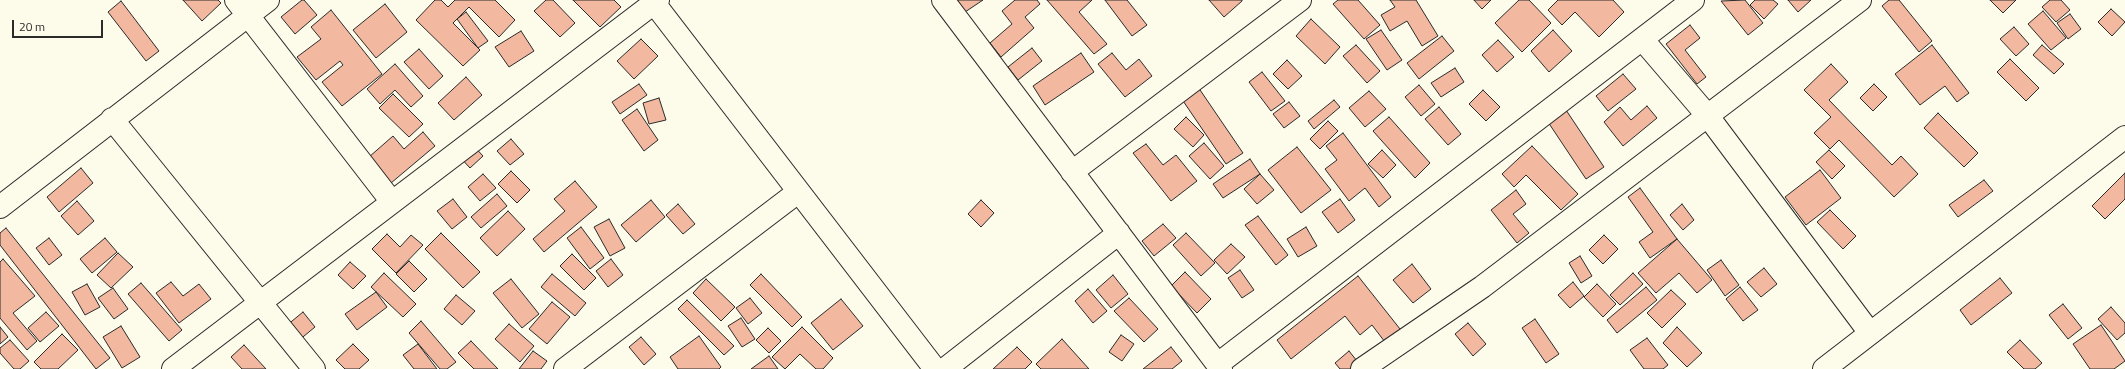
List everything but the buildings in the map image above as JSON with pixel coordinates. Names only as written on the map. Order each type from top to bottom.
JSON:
[{"type":"street","points":[[0,207],[112,119],[242,8],[268,0]]},
{"type":"street","points":[[943,0],[1219,367],[1693,0]]},
{"type":"street","points":[[1072,172],[1300,0]]},
{"type":"street","points":[[1362,369],[1482,287],[1860,0]]},
{"type":"street","points":[[173,369],[656,2],[798,192],[935,369]]},
{"type":"street","points":[[242,8],[392,202]]},
{"type":"street","points":[[1642,39],[1707,115],[1870,333]]},
{"type":"street","points":[[112,119],[314,369]]},
{"type":"street","points":[[1824,369],[2125,137]]},
{"type":"street","points":[[565,369],[798,192]]},
{"type":"street","points":[[945,369],[1119,234]]}]
